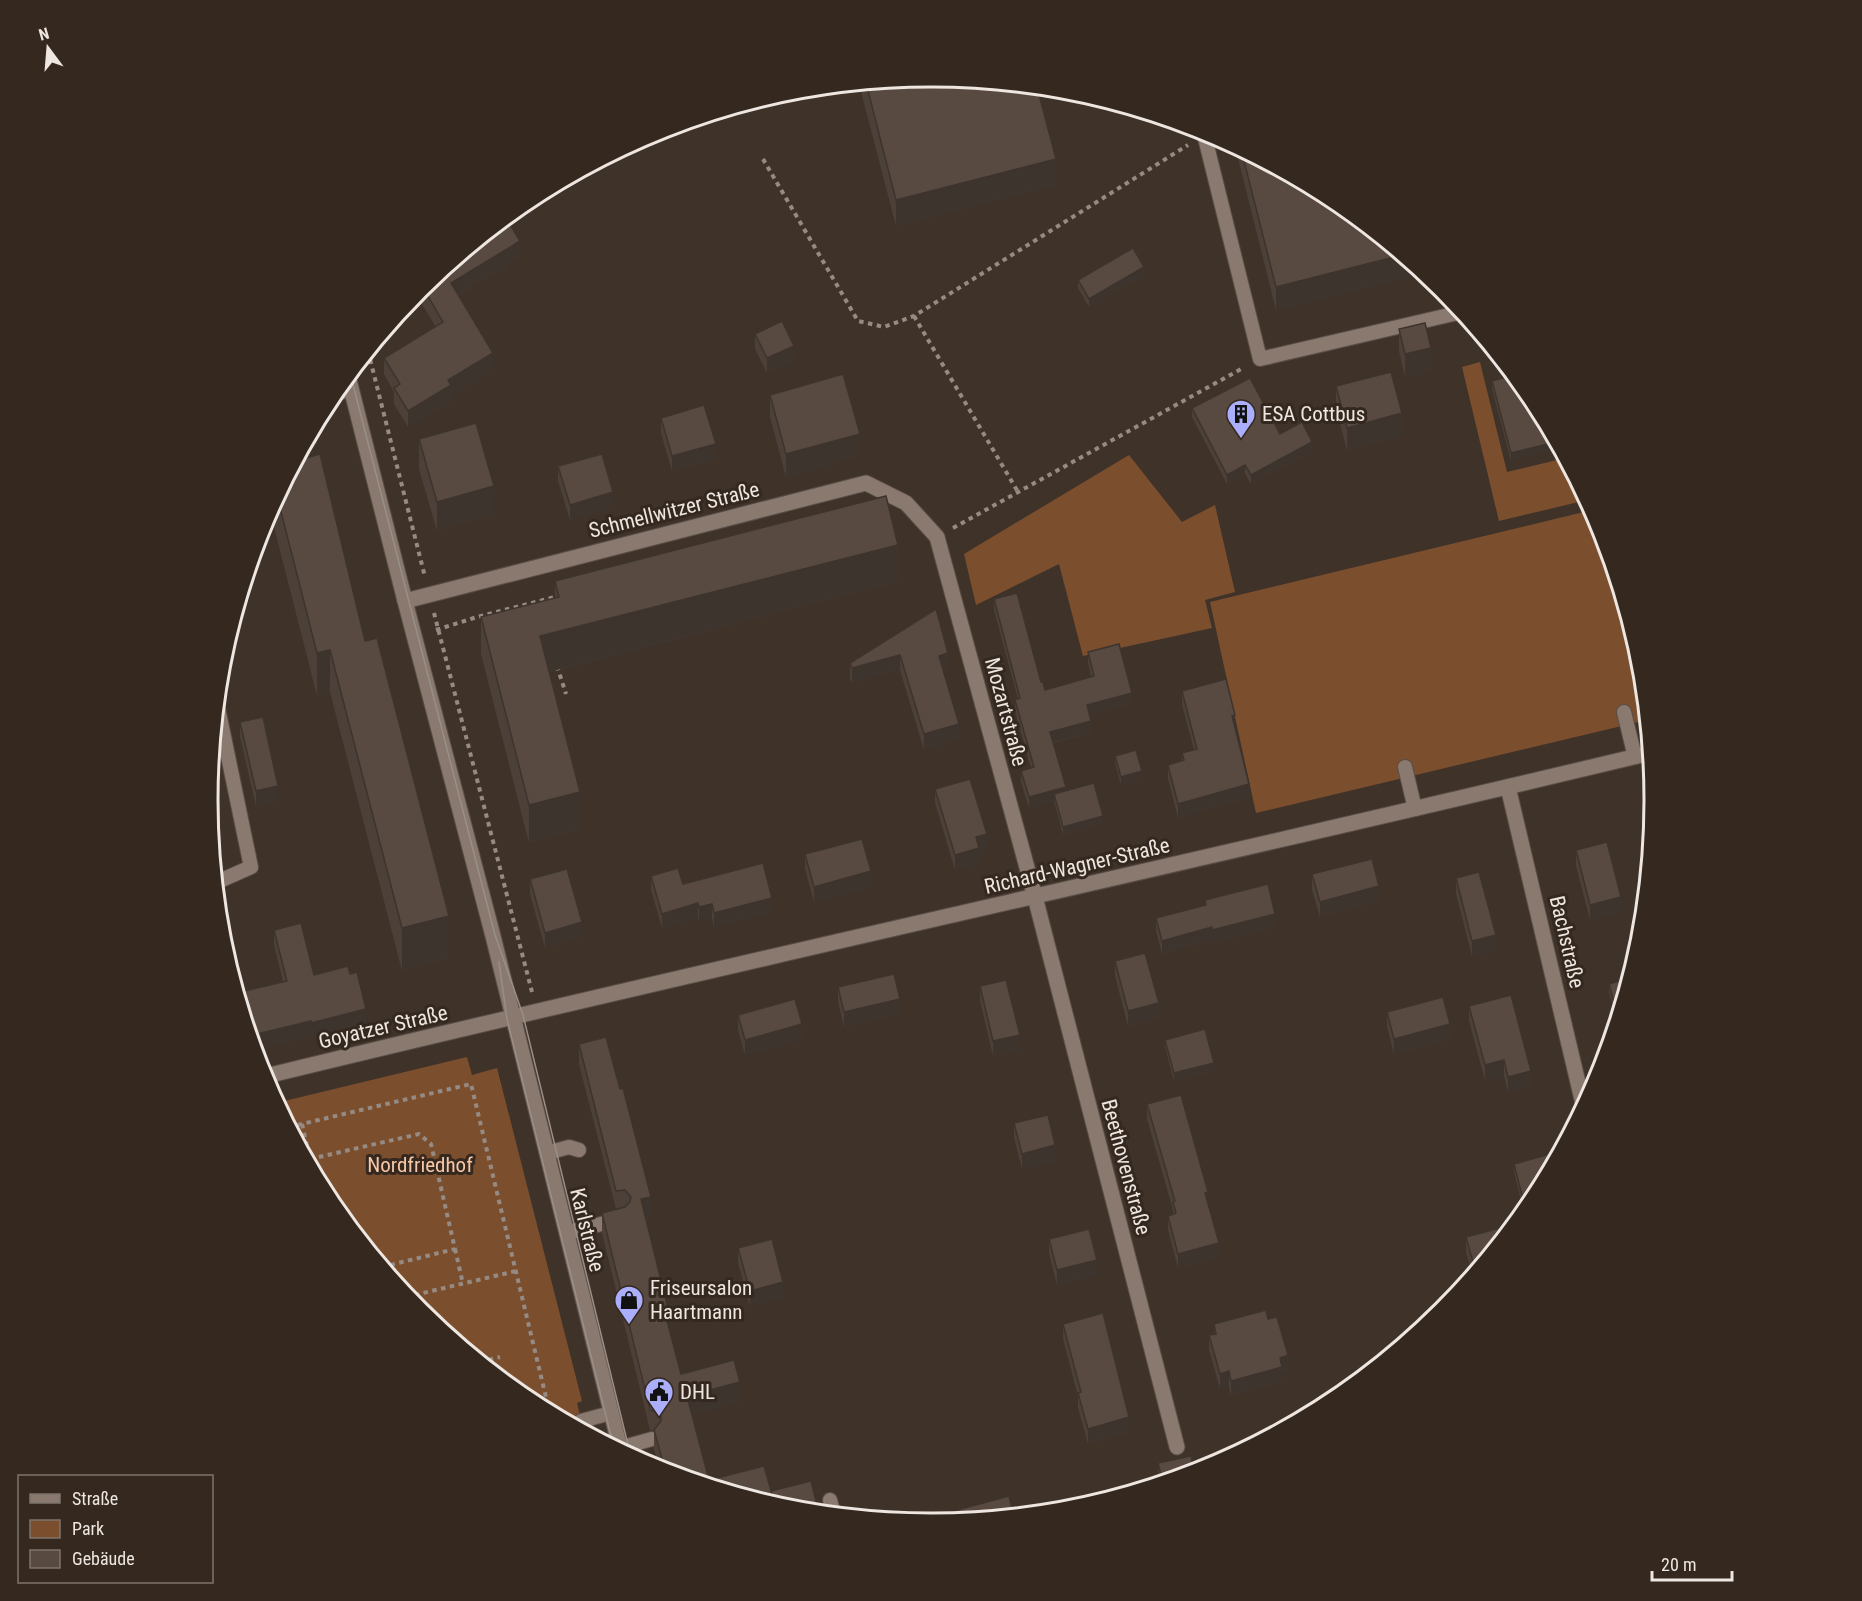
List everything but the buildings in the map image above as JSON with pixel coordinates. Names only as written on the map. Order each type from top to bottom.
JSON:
[{"type":"street","points":[[350,387],[513,1017]]},
{"type":"street","name":"Schmellwitzer Straße","points":[[405,601],[866,483],[906,503],[937,537]]},
{"type":"street","name":"Mozartstraße","points":[[937,537],[1035,897]]},
{"type":"street","name":"Richard-Wagner-Straße","points":[[513,1017],[1643,755]]},
{"type":"street","name":"Bachstraße","points":[[1508,787],[1581,1094]]},
{"type":"street","name":"Beethovenstraße","points":[[1035,897],[1178,1447]]},
{"type":"street","name":"Goyatzer Straße","points":[[272,1075],[513,1017]]},
{"type":"street","name":"Karlstraße","points":[[513,1017],[619,1442]]},
{"type":"lane","points":[[1206,142],[1260,359],[1453,314]]},
{"type":"lane","points":[[1624,712],[1643,755]]},
{"type":"lane","points":[[222,727],[251,867],[222,880]]},
{"type":"lane","points":[[1405,767],[1415,809]]},
{"type":"lane","points":[[547,1153],[574,1145]]},
{"type":"lane","points":[[567,1233],[622,1219]]},
{"type":"lane","points":[[581,1421],[611,1413]]},
{"type":"lane","points":[[630,1447],[652,1439]]},
{"type":"lane","points":[[830,1500],[832,1507]]},
{"type":"path","points":[[763,159],[858,321],[884,327],[914,316],[1196,138]]},
{"type":"path","points":[[914,316],[1018,492]]},
{"type":"path","points":[[937,537],[1260,359]]},
{"type":"path","points":[[370,360],[537,1012]]},
{"type":"path","points":[[414,636],[477,617],[569,594]]},
{"type":"path","points":[[535,602],[538,613]]},
{"type":"path","points":[[556,663],[566,694]]},
{"type":"path","points":[[296,1125],[471,1084],[547,1401]]},
{"type":"path","points":[[302,1124],[306,1143]]},
{"type":"path","points":[[315,1160],[419,1134],[431,1144],[463,1284]]},
{"type":"path","points":[[390,1265],[455,1249]]},
{"type":"path","points":[[417,1295],[516,1271]]},
{"type":"path","points":[[488,1360],[500,1357]]},
{"type":"green space","points":[[1480,362],[1507,472],[1557,460],[1579,502],[1499,521],[1462,367]]},
{"type":"green space","points":[[1129,455],[1182,522],[1215,505],[1235,592],[1205,600],[1212,628],[1083,656],[1059,564],[976,605],[964,554]]},
{"type":"green space","points":[[1583,512],[1607,571],[1620,616],[1631,661],[1640,722],[1256,813],[1210,602]]},
{"type":"green space","name":"Nordfriedhof","points":[[467,1057],[472,1075],[497,1068],[582,1401],[577,1403],[582,1422],[535,1394],[497,1367],[426,1305],[365,1235],[338,1197],[313,1157],[284,1101]]},
{"type":"tram line","points":[[353,383],[495,935],[523,1015],[628,1446]]},
{"type":"tram line","points":[[499,962],[507,1019],[612,1438]]},
{"type":"place","name":"ESA Cottbus","points":[[1241,440]]},
{"type":"place","name":"Friseursalon Haartmann","points":[[629,1326]]},
{"type":"place","name":"DHL","points":[[659,1418]]}]
